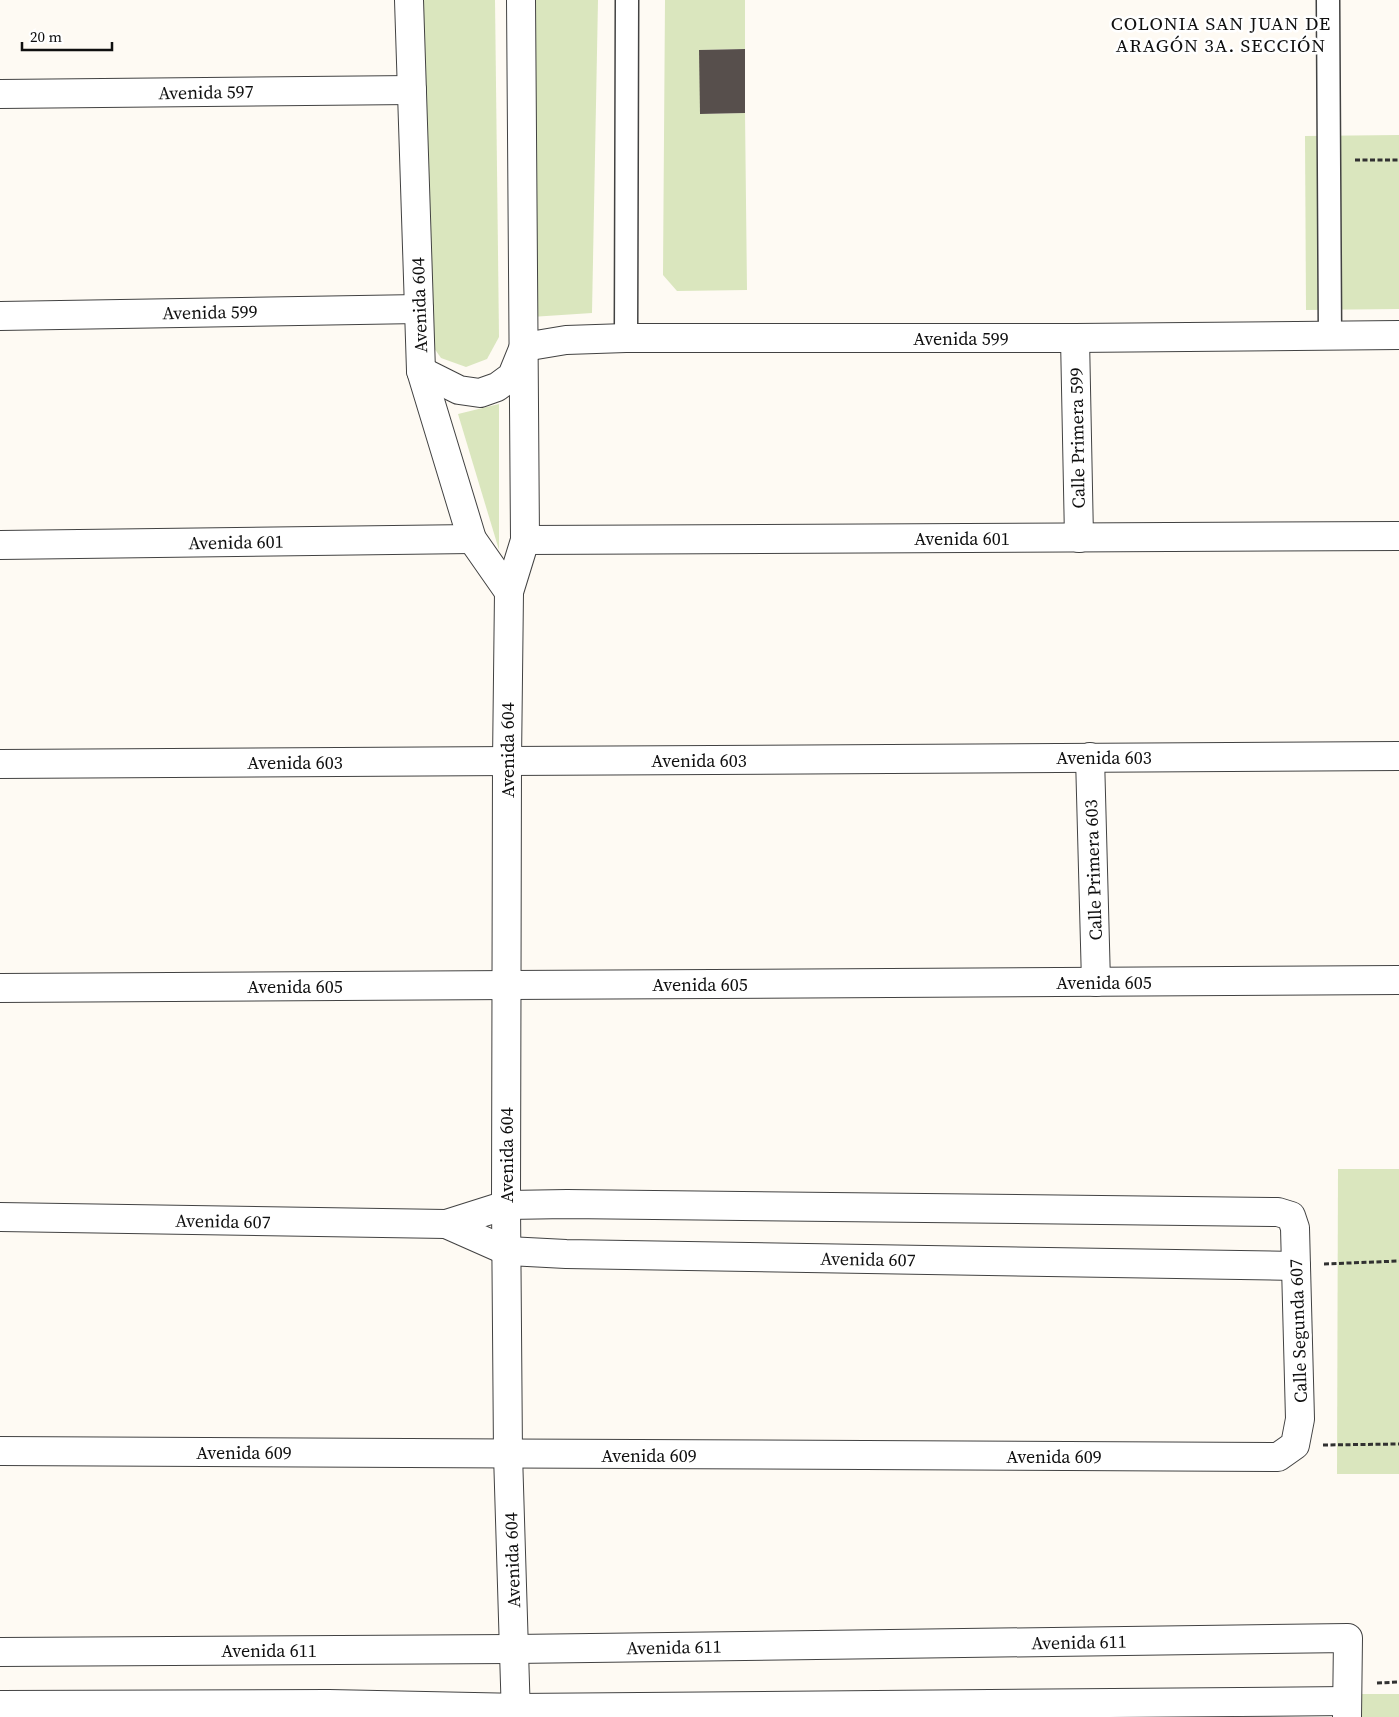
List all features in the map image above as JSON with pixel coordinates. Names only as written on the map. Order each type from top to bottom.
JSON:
[{"type":"street","name":"Avenida 604","points":[[409,0],[421,371],[472,539],[509,592]]},
{"type":"street","name":"Avenida 604","points":[[516,1713],[508,1454],[506,1205],[507,761],[509,592],[525,540],[521,0]]},
{"type":"street","points":[[626,338],[627,0]]},
{"type":"street","points":[[1328,0],[1330,336]]},
{"type":"street","name":"Avenida 597","points":[[0,94],[412,90]]},
{"type":"street","name":"Avenida 599","points":[[0,316],[419,309]]},
{"type":"street","name":"Avenida 599","points":[[524,347],[566,340],[626,338],[1075,338],[1399,335]]},
{"type":"street","name":"Calle Primera 599","points":[[1075,338],[1079,538]]},
{"type":"street","points":[[421,371],[459,390],[480,392],[497,387],[512,376],[524,347]]},
{"type":"street","name":"Avenida 601","points":[[525,540],[1399,536]]},
{"type":"street","name":"Avenida 601","points":[[0,546],[472,539]]},
{"type":"street","name":"Avenida 603","points":[[0,764],[1399,756]]},
{"type":"street","name":"Calle Primera 603","points":[[1090,758],[1096,982]]},
{"type":"street","name":"Avenida 605","points":[[0,988],[1399,980]]},
{"type":"street","name":"Avenida 607","points":[[0,1217],[446,1224],[506,1205],[567,1204],[1278,1212],[1291,1216]]},
{"type":"street","name":"Calle Segunda 607","points":[[1291,1216],[1295,1228],[1300,1419],[1295,1445]]},
{"type":"street","name":"Avenida 607","points":[[446,1224],[507,1251],[566,1254],[1296,1266]]},
{"type":"street","name":"Avenida 609","points":[[0,1451],[1278,1457],[1295,1445]]},
{"type":"street","name":"Avenida 611","points":[[0,1652],[514,1649],[1348,1638],[1347,1709]]},
{"type":"street","points":[[0,1705],[329,1704],[516,1713],[1347,1709]]},
{"type":"path","points":[[1329,161],[1399,160]]},
{"type":"path","points":[[1296,1266],[1399,1261]]},
{"type":"path","points":[[1295,1445],[1399,1444]]},
{"type":"green space","points":[[423,0],[495,0],[499,337],[487,359],[466,367],[441,358],[427,338]]},
{"type":"green space","points":[[530,0],[598,0],[592,313],[531,317]]},
{"type":"green space","points":[[665,0],[745,0],[745,49],[700,50],[701,114],[745,113],[747,290],[677,291],[663,275]]},
{"type":"green space","points":[[1399,135],[1399,309],[1306,310],[1305,136]]},
{"type":"green space","points":[[499,404],[499,550],[458,414]]},
{"type":"green space","points":[[1338,1169],[1399,1169],[1399,1474],[1337,1474]]},
{"type":"green space","points":[[1360,1694],[1399,1694],[1399,1717],[1360,1717]]},
{"type":"building","points":[[745,49],[745,113],[700,114],[699,50]]},
{"type":"district","name":"COLONIA SAN JUAN DE ARAGÓN 3A. SECCIÓN","points":[[1221,34]]}]
